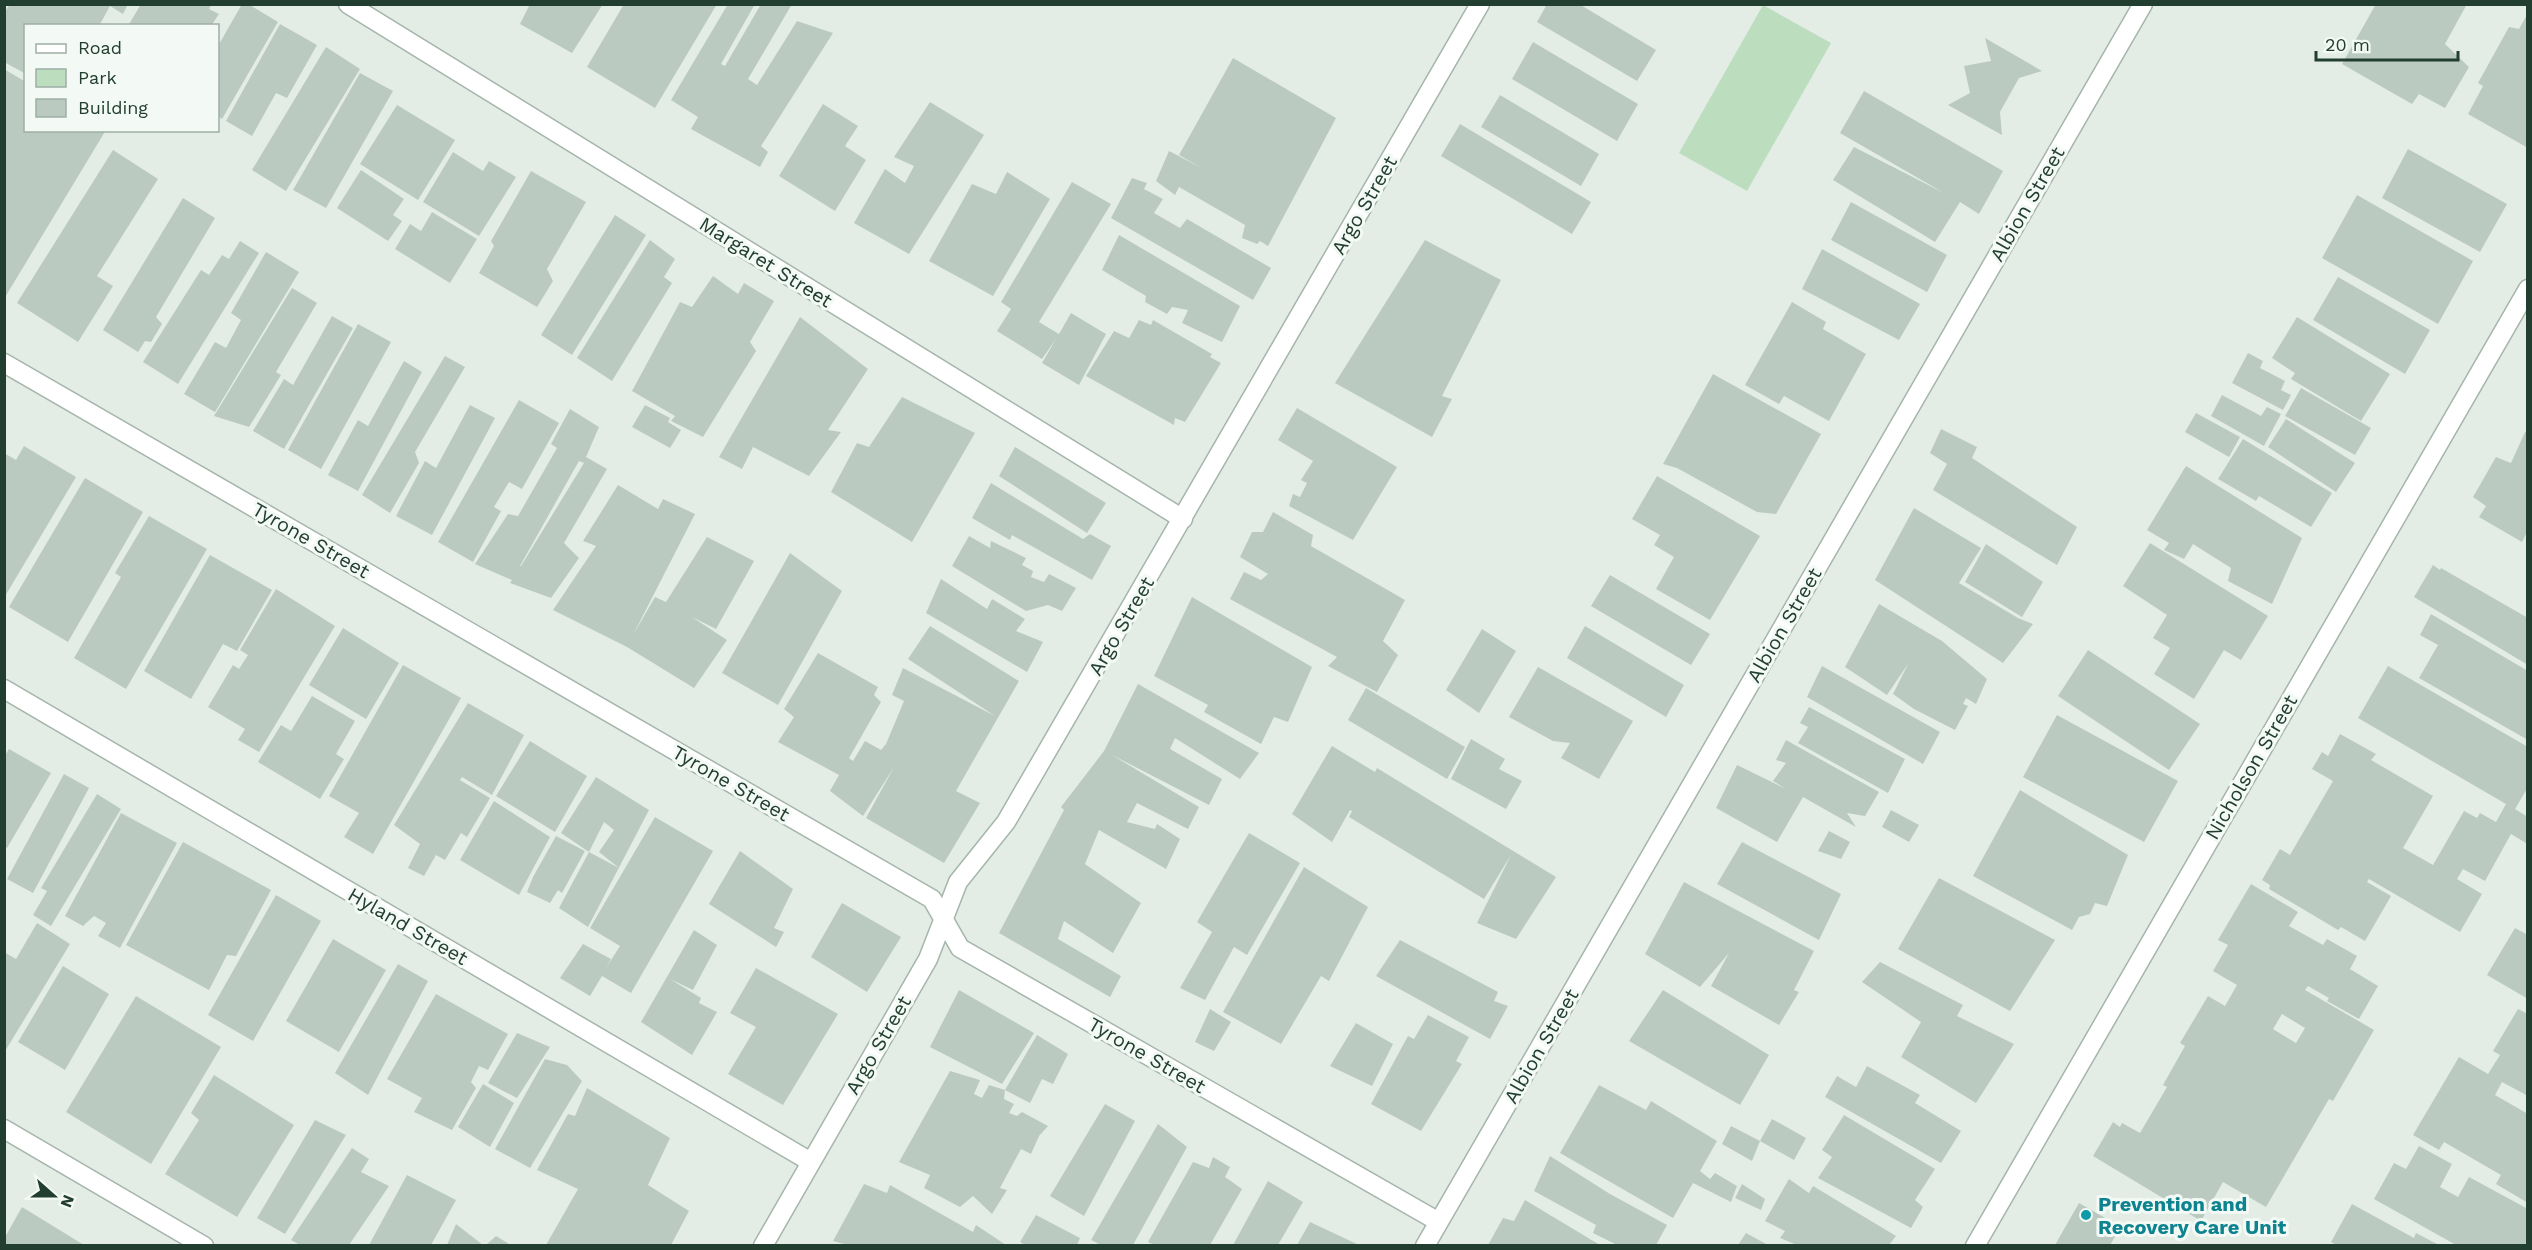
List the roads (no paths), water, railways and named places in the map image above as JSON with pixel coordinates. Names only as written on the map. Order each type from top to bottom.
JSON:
[{"type":"street","name":"Margaret Street","points":[[348,4],[1183,519]]},
{"type":"street","name":"Argo Street","points":[[763,1245],[927,959],[958,882],[1006,822],[1480,4]]},
{"type":"street","name":"Albion Street","points":[[1425,1245],[2143,4]]},
{"type":"street","name":"Nicholson Street","points":[[1975,1245],[2528,289]]},
{"type":"street","name":"Tyrone Street","points":[[4,363],[932,899],[960,948],[1439,1222]]},
{"type":"street","name":"Hyland Street","points":[[4,689],[812,1162]]},
{"type":"street","points":[[4,1129],[204,1245]]},
{"type":"place","name":"Prevention and Recovery Care Unit","points":[[2086,1215]]}]
